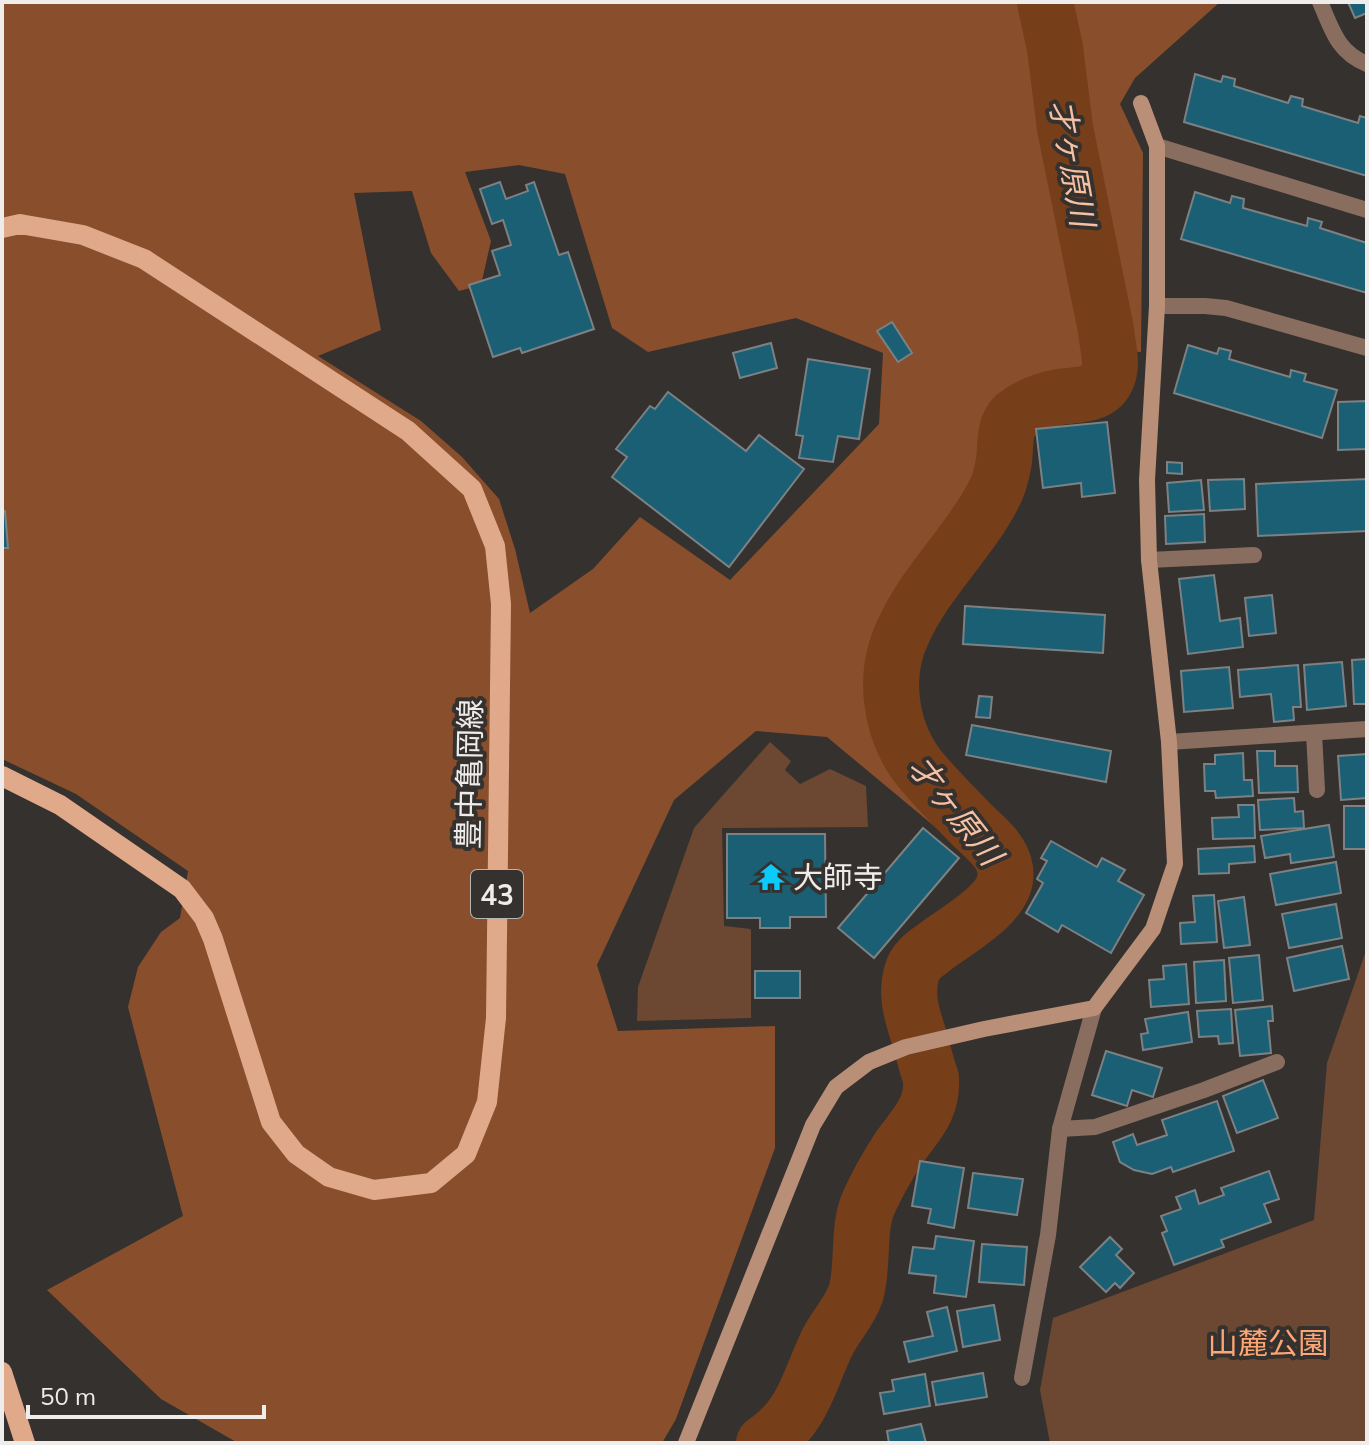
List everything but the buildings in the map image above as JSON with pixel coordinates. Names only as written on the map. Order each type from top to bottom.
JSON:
[{"type":"main road","name":"豊中亀岡線","points":[[2,228],[20,224],[83,235],[144,259],[408,431],[472,489],[495,546],[501,604],[496,1018],[487,1102],[466,1154],[431,1183],[374,1190],[329,1177],[296,1154],[271,1122],[213,939],[204,918],[182,889],[60,805],[2,776]]},
{"type":"main road","points":[[2,1372],[25,1443]]},
{"type":"street","points":[[1320,2],[1339,44],[1367,64]]},
{"type":"street","points":[[1022,1378],[1048,1235],[1060,1129],[1094,1008],[1153,929],[1175,864],[1169,742],[1149,560],[1147,480],[1157,306],[1157,146],[1141,103]]},
{"type":"street","points":[[1157,146],[1367,210]]},
{"type":"street","points":[[1157,306],[1226,308],[1367,348]]},
{"type":"street","points":[[1149,560],[1254,555]]},
{"type":"street","points":[[1169,742],[1367,729]]},
{"type":"street","points":[[1314,733],[1317,790]]},
{"type":"street","points":[[686,1443],[813,1125],[836,1087],[869,1062],[906,1047],[1094,1008]]},
{"type":"street","points":[[1060,1129],[1095,1127],[1277,1062]]},
{"type":"green space","points":[[770,742],[791,761],[785,770],[800,784],[830,769],[866,786],[868,827],[722,828],[724,926],[751,929],[751,1018],[637,1021],[638,987],[694,828]]},
{"type":"green space","name":"山麓公園","points":[[1367,948],[1367,1443],[1050,1443],[1040,1390],[1053,1318],[1314,1220],[1327,1063]]},
{"type":"shaded area","points":[[2,2],[1220,2],[1135,78],[1120,104],[1143,153],[1141,352],[1126,351],[1101,358],[1084,377],[1055,380],[998,407],[990,483],[886,630],[880,688],[897,759],[989,857],[981,865],[827,737],[756,731],[674,800],[597,965],[618,1031],[775,1026],[775,1148],[676,1419],[662,1443],[238,1443],[161,1399],[47,1290],[183,1216],[128,1007],[138,967],[161,932],[180,918],[188,871],[76,794],[2,759]],"holes":[[[519,165],[565,174],[612,328],[648,352],[796,318],[883,353],[879,424],[730,580],[640,517],[593,569],[530,613],[499,499],[462,457],[421,421],[318,356],[381,330],[354,193],[412,191],[431,253],[459,291],[481,285],[491,241],[465,172]]]},
{"type":"waterway","name":"才ヶ原川","points":[[764,1443],[797,1409],[828,1341],[853,1300],[858,1282],[865,1212],[879,1181],[922,1116],[929,1099],[931,1078],[910,1005],[909,989],[914,968],[925,954],[981,914],[1000,893],[1005,881],[1004,863],[997,851],[929,780],[907,749],[892,699],[891,682],[897,648],[923,596],[983,514],[995,492],[1011,421],[1025,409],[1042,402],[1096,390],[1109,372],[1106,330],[1065,128],[1055,48],[1045,2]]},
{"type":"place","name":"大師寺","points":[[771,877]]}]
